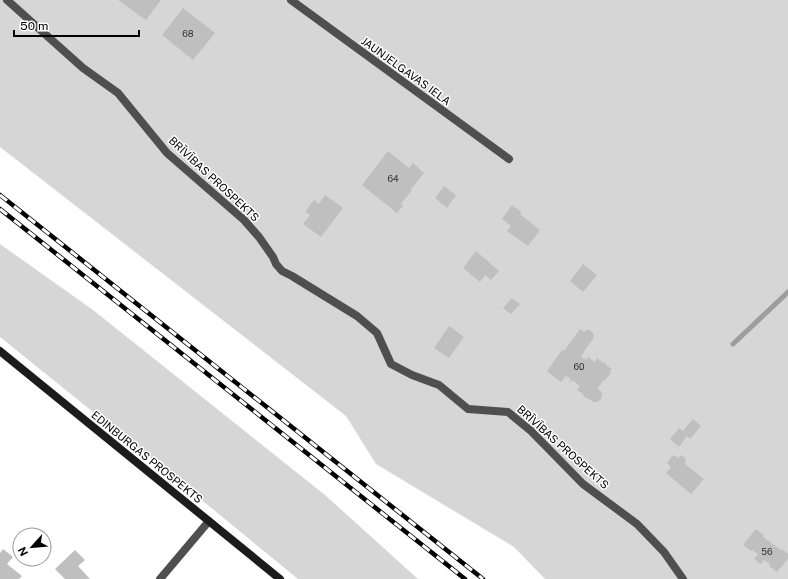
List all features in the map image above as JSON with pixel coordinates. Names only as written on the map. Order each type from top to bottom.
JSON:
[{"type":"street","name":"BRĪVĪBAS PROSPEKTS","points":[[7,0],[83,68],[118,93],[167,153],[244,220],[259,237],[282,271],[362,320],[377,333],[391,364],[412,375],[439,385],[468,409],[508,412],[532,432],[583,484],[637,524],[664,552],[683,579]]},
{"type":"street","name":"JAUNJELGAVAS IELA","points":[[291,0],[509,159]]},
{"type":"street","name":"EDINBURGAS PROSPEKTS","points":[[0,351],[280,579]]},
{"type":"street","points":[[160,579],[209,521]]},
{"type":"shaded area","points":[[0,0],[788,0],[788,579],[545,579],[514,547],[376,464],[346,416],[0,147]]},
{"type":"shaded area","points":[[0,244],[93,310],[325,495],[418,579],[298,579],[0,337]]},
{"type":"building","points":[[118,0],[161,0],[146,20]]},
{"type":"building","points":[[183,8],[215,33],[193,60],[162,35]]},
{"type":"building","points":[[388,151],[409,168],[413,163],[424,173],[411,189],[412,190],[401,204],[403,206],[397,213],[362,185]]},
{"type":"building","points":[[444,186],[456,195],[447,208],[435,198]]},
{"type":"building","points":[[325,195],[343,208],[321,237],[303,224],[310,215],[305,212],[314,200],[319,204]]},
{"type":"building","points":[[512,205],[521,212],[520,214],[540,230],[528,246],[507,231],[511,226],[502,219]]},
{"type":"building","points":[[476,251],[499,271],[491,280],[485,275],[480,282],[463,268]]},
{"type":"building","points":[[583,264],[597,275],[583,292],[570,281]]},
{"type":"building","points":[[512,298],[520,304],[511,314],[503,308]]},
{"type":"building","points":[[449,326],[464,337],[449,358],[434,348]]},
{"type":"building","points":[[580,329],[584,332],[590,330],[594,335],[581,357],[586,360],[588,357],[595,362],[597,358],[612,369],[609,372],[611,373],[597,389],[601,391],[602,395],[601,399],[597,402],[593,402],[584,397],[583,394],[577,390],[580,386],[572,380],[570,383],[569,382],[571,379],[566,376],[561,382],[547,371]]},
{"type":"building","points":[[693,419],[701,426],[690,439],[687,436],[679,447],[670,439],[679,428],[683,431]]},
{"type":"building","points":[[673,455],[678,458],[681,455],[686,459],[685,464],[704,479],[691,494],[666,473],[671,467],[667,463]]},
{"type":"building","points":[[756,529],[764,535],[763,537],[788,554],[788,559],[777,572],[764,560],[761,564],[759,563],[754,559],[758,554],[743,545]]},
{"type":"building","points":[[3,549],[12,556],[7,564],[22,576],[19,579],[0,579],[0,553]]},
{"type":"building","points":[[75,550],[85,560],[78,566],[90,579],[65,579],[55,569]]},
{"type":"waterway","points":[[733,344],[788,292]]},
{"type":"railway","points":[[0,195],[483,579]]},
{"type":"railway","points":[[0,209],[465,579]]}]
